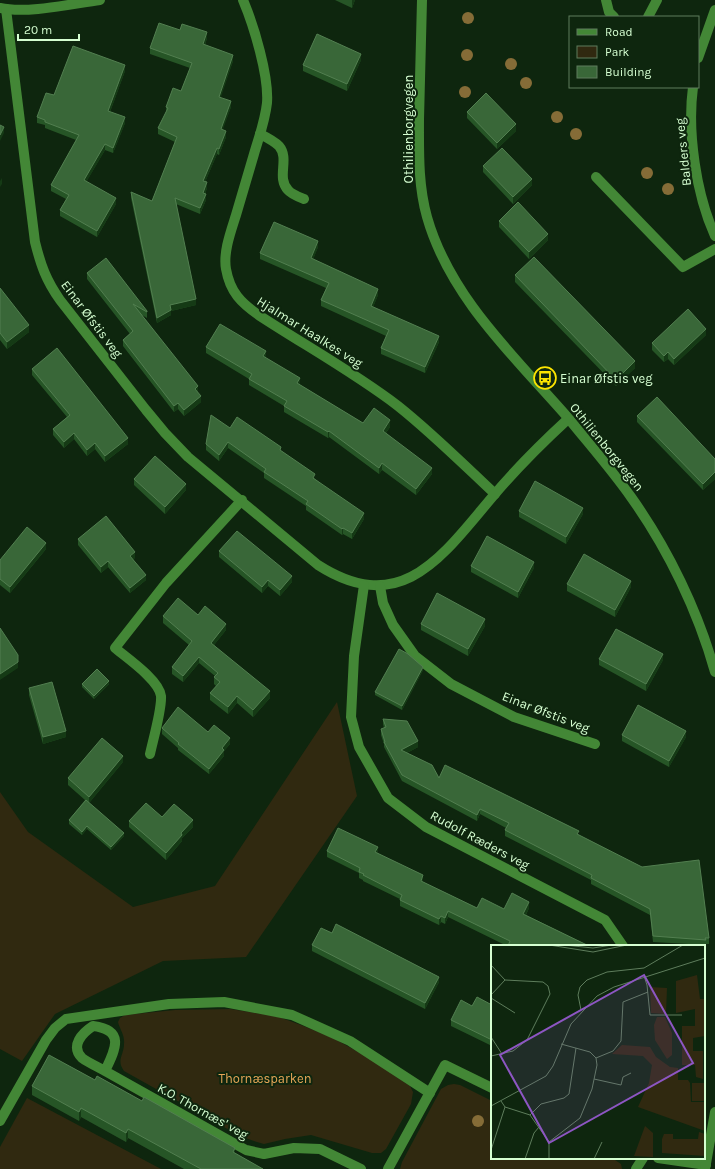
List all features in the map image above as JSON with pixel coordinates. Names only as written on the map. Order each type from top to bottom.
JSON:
[{"type":"street","points":[[3,9],[38,8],[100,0]]},
{"type":"street","name":"Hjalmar Haalkes veg","points":[[243,0],[258,46],[267,88],[267,103],[260,134],[226,251],[226,267],[229,282],[235,294],[245,306],[368,384],[398,406],[427,430],[495,494]]},
{"type":"street","name":"Othilienborgvegen","points":[[422,0],[419,156],[422,189],[427,216],[436,243],[446,265],[465,296],[484,321],[568,419],[632,497],[662,546],[691,604],[713,659],[715,672]]},
{"type":"street","points":[[606,0],[609,12],[613,16]]},
{"type":"street","points":[[649,16],[657,0]]},
{"type":"street","name":"Einar Øfstis veg","points":[[3,9],[35,242],[40,263],[48,283],[165,433],[188,457],[242,500],[318,565],[334,575],[364,585],[380,586],[404,581],[421,572],[437,560],[448,549],[495,494],[568,419]]},
{"type":"street","points":[[699,55],[714,14]]},
{"type":"street","name":"Balders veg","points":[[693,88],[692,130],[696,166],[701,195],[709,223],[715,236]]},
{"type":"street","points":[[260,134],[279,146],[284,155],[284,184],[288,191],[304,199]]},
{"type":"street","points":[[596,177],[683,267],[715,249]]},
{"type":"street","points":[[150,754],[160,708],[161,696],[158,688],[150,678],[115,648],[166,584],[242,500]]},
{"type":"street","name":"Rudolf Ræders veg","points":[[364,585],[354,656],[351,717],[359,747],[388,798],[426,827],[605,920],[622,945]]},
{"type":"street","name":"Einar Øfstis veg","points":[[380,586],[383,603],[391,619],[415,656],[451,684],[514,717],[595,744]]},
{"type":"street","points":[[0,1121],[46,1040],[55,1028],[66,1019],[169,1004],[224,1002],[292,1015],[350,1041],[430,1093]]},
{"type":"street","name":"K.O. Thornæs' veg","points":[[105,1071],[116,1044],[114,1038],[106,1029],[93,1026],[80,1036],[77,1048],[83,1059],[246,1150],[264,1154],[294,1148],[320,1149],[361,1169]]},
{"type":"street","points":[[388,1169],[446,1065],[491,1088]]},
{"type":"street","points":[[663,1159],[706,1167],[715,1112]]},
{"type":"street","points":[[636,1169],[642,1159]]},
{"type":"green space","points":[[337,702],[357,796],[246,957],[163,961],[55,1014],[22,1061],[0,1049],[0,792],[28,832],[133,907],[215,886]]},
{"type":"green space","name":"Thornæsparken","points":[[230,1009],[276,1016],[333,1038],[369,1058],[410,1086],[413,1092],[411,1104],[386,1149],[381,1153],[372,1153],[311,1135],[264,1144],[257,1142],[240,1136],[124,1071],[120,1061],[124,1048],[124,1041],[118,1022],[120,1018],[125,1015],[175,1010]]},
{"type":"green space","points":[[448,1085],[460,1085],[491,1100],[491,1159],[614,1159],[621,1164],[622,1169],[400,1169],[402,1162],[441,1089]]},
{"type":"green space","points":[[27,1098],[161,1169],[0,1169],[0,1147]]},
{"type":"building","points":[[159,23],[180,30],[182,24],[207,32],[203,44],[233,55],[219,97],[231,101],[221,129],[226,131],[203,181],[207,182],[203,193],[206,194],[200,208],[175,198],[196,299],[170,305],[171,310],[157,318],[131,192],[152,201],[177,137],[158,128],[168,108],[166,107],[173,88],[181,91],[192,63],[150,48]]},
{"type":"building","points":[[317,34],[361,54],[347,84],[303,65]]},
{"type":"building","points":[[73,46],[125,65],[108,111],[125,117],[113,148],[105,144],[84,180],[116,198],[97,231],[60,210],[69,195],[51,185],[79,135],[45,122],[45,120],[37,117],[46,93],[54,95]]},
{"type":"building","points":[[486,93],[516,124],[497,143],[467,112]]},
{"type":"building","points":[[0,125],[4,127],[0,135]]},
{"type":"building","points":[[502,148],[532,179],[513,197],[483,166]]},
{"type":"building","points":[[518,202],[548,234],[529,252],[499,221]]},
{"type":"building","points":[[274,222],[318,241],[311,258],[378,289],[371,306],[439,336],[425,367],[381,348],[389,330],[321,300],[329,283],[260,253]]},
{"type":"building","points":[[534,257],[635,361],[616,380],[515,275]]},
{"type":"building","points":[[106,258],[147,312],[133,304],[198,386],[195,389],[201,396],[184,410],[178,403],[174,406],[123,340],[133,331],[87,273]]},
{"type":"building","points":[[0,288],[29,325],[7,342],[0,333]]},
{"type":"building","points":[[688,309],[706,329],[674,359],[668,352],[664,356],[652,343]]},
{"type":"building","points":[[220,324],[266,351],[263,356],[300,378],[297,383],[363,423],[374,408],[390,420],[383,431],[432,468],[416,489],[382,463],[379,468],[329,431],[328,432],[284,406],[287,401],[249,379],[252,374],[206,347]]},
{"type":"building","points":[[57,348],[128,438],[105,456],[95,443],[87,450],[74,433],[64,442],[53,429],[70,415],[32,369]]},
{"type":"building","points":[[657,397],[715,459],[715,472],[703,484],[637,416]]},
{"type":"building","points":[[211,415],[230,428],[237,417],[281,447],[280,450],[315,474],[313,478],[364,513],[352,533],[343,528],[342,529],[306,504],[308,501],[264,472],[266,469],[228,442],[219,455],[206,444]]},
{"type":"building","points":[[155,456],[186,484],[165,507],[134,479]]},
{"type":"building","points":[[535,481],[583,508],[566,537],[519,511]]},
{"type":"building","points":[[106,516],[135,552],[130,556],[146,575],[130,588],[108,561],[101,567],[78,539]]},
{"type":"building","points":[[27,527],[46,543],[10,587],[0,579],[0,560]]},
{"type":"building","points":[[237,531],[292,576],[280,590],[268,580],[262,587],[219,551]]},
{"type":"building","points":[[487,536],[534,562],[518,592],[471,566]]},
{"type":"building","points":[[584,554],[631,581],[615,610],[567,584]]},
{"type":"building","points":[[437,593],[485,619],[468,649],[421,624]]},
{"type":"building","points":[[178,598],[198,615],[205,606],[226,624],[211,643],[270,691],[253,710],[237,696],[228,707],[210,693],[220,682],[214,677],[218,673],[199,657],[183,676],[172,667],[192,641],[163,616]]},
{"type":"building","points":[[0,628],[18,655],[18,662],[0,674]]},
{"type":"building","points":[[616,629],[663,654],[646,684],[599,659]]},
{"type":"building","points":[[399,649],[408,654],[423,667],[402,706],[375,692]]},
{"type":"building","points":[[97,669],[109,681],[94,696],[82,684]]},
{"type":"building","points":[[52,682],[66,731],[43,737],[29,688]]},
{"type":"building","points":[[638,705],[686,731],[669,761],[622,735]]},
{"type":"building","points":[[178,707],[208,732],[214,725],[230,738],[222,748],[224,750],[209,769],[178,744],[179,743],[162,728]]},
{"type":"building","points":[[383,719],[407,721],[418,741],[401,750],[432,765],[439,778],[445,765],[579,831],[577,834],[642,867],[699,860],[709,938],[705,938],[706,940],[653,936],[650,909],[591,878],[592,875],[505,830],[509,823],[480,809],[477,815],[402,775],[384,742],[381,729],[386,727]]},
{"type":"building","points":[[102,738],[123,756],[89,797],[68,778]]},
{"type":"building","points":[[86,800],[124,833],[111,847],[87,826],[82,832],[69,820]]},
{"type":"building","points":[[146,803],[162,817],[174,804],[193,820],[166,853],[129,821]]},
{"type":"building","points":[[338,828],[378,847],[375,852],[423,875],[421,881],[477,908],[482,898],[504,909],[512,893],[529,902],[523,914],[587,945],[508,945],[510,941],[448,911],[445,918],[441,916],[439,919],[400,900],[402,895],[363,875],[364,874],[359,872],[360,868],[327,851]]},
{"type":"building","points":[[336,924],[439,977],[425,1003],[312,945],[321,928],[332,933]]},
{"type":"building","points":[[477,997],[491,1004],[491,1040],[451,1020],[461,1000],[472,1006]]},
{"type":"building","points":[[49,1055],[95,1080],[97,1076],[142,1101],[144,1097],[235,1148],[233,1152],[263,1169],[201,1169],[128,1129],[126,1133],[81,1108],[79,1112],[32,1086]]},
{"type":"place","name":"Einar Øfstis veg","points":[[545,378]]}]
